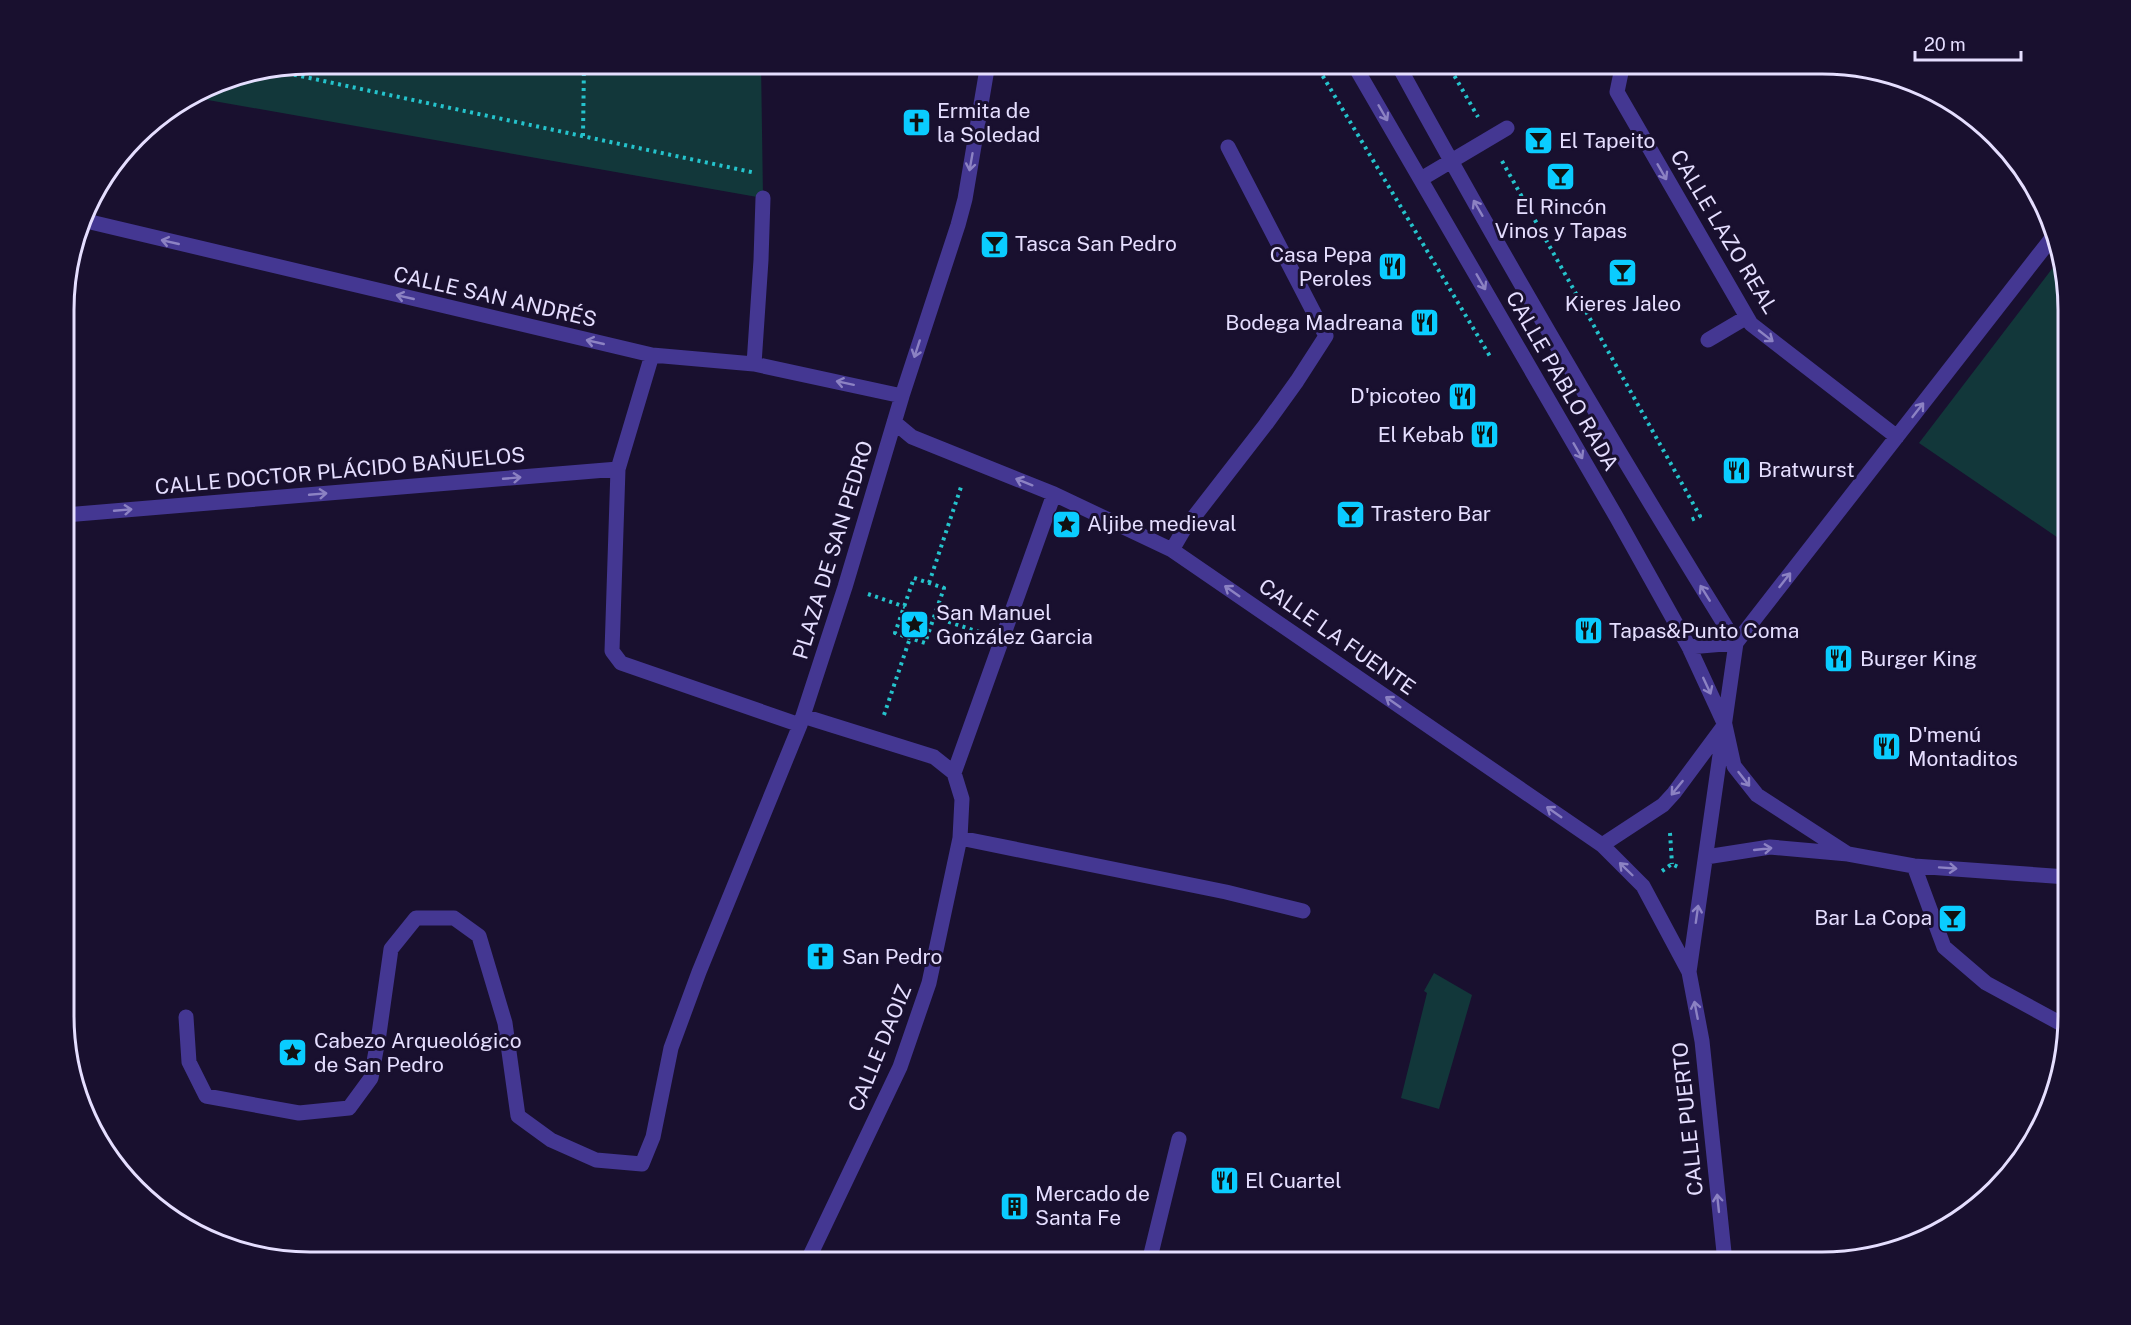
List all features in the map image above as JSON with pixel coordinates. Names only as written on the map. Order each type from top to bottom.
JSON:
[{"type":"street","name":"PLAZA DE SAN PEDRO","points":[[186,1017],[189,1062],[206,1096],[299,1113],[349,1108],[371,1078],[380,1034],[391,949],[416,918],[454,918],[479,936],[506,1023],[518,1116],[551,1140],[596,1160],[642,1164],[653,1137],[671,1048],[699,972],[801,721],[845,587],[902,396],[958,225],[965,199],[986,74]]},
{"type":"street","name":"CALLE PABLO RADA","points":[[1359,74],[1689,647],[1725,725]]},
{"type":"street","name":"CALLE PABLO RADA","points":[[1404,74],[1452,163],[1667,532],[1736,643]]},
{"type":"street","name":"CALLE LAZO REAL","points":[[1621,74],[1617,92],[1751,324],[1897,437]]},
{"type":"street","points":[[1421,179],[1452,163],[1508,128]]},
{"type":"street","points":[[1172,550],[1183,531],[1297,381],[1326,336],[1228,147]]},
{"type":"street","points":[[754,364],[763,198]]},
{"type":"street","name":"CALLE SAN ANDRÉS","points":[[90,222],[652,355],[754,364],[902,396]]},
{"type":"street","points":[[1689,972],[1736,643],[2048,243]]},
{"type":"street","points":[[1708,340],[1747,317]]},
{"type":"street","points":[[652,355],[618,469],[612,651],[621,663],[801,721],[875,738],[934,757],[954,773],[1054,494]]},
{"type":"street","name":"CALLE LA FUENTE","points":[[894,422],[912,437],[1054,494],[1172,550],[1602,845],[1643,886],[1689,972]]},
{"type":"street","name":"CALLE DOCTOR PLÁCIDO BAÑUELOS","points":[[74,514],[618,469]]},
{"type":"street","points":[[1689,647],[1736,643]]},
{"type":"street","points":[[1602,845],[1663,805],[1725,725]]},
{"type":"street","points":[[1725,725],[1734,766],[1757,795],[1848,854]]},
{"type":"street","name":"CALLE DAOIZ","points":[[812,1252],[900,1067],[929,983],[960,838],[962,800],[954,773]]},
{"type":"street","points":[[960,838],[1226,892],[1304,911]]},
{"type":"street","points":[[1706,857],[1770,847],[1848,854],[1914,866],[2058,876]]},
{"type":"street","points":[[1914,866],[1944,947],[1986,983],[2058,1022]]},
{"type":"street","name":"CALLE PUERTO","points":[[1689,972],[1702,1041],[1724,1252]]},
{"type":"street","points":[[1151,1252],[1179,1139]]},
{"type":"path","points":[[292,74],[762,175]]},
{"type":"path","points":[[583,136],[584,74]]},
{"type":"path","points":[[1453,74],[1700,516],[1667,532]]},
{"type":"path","points":[[929,583],[970,460]]},
{"type":"path","points":[[914,578],[944,588],[925,643],[896,633],[904,607],[914,578]]},
{"type":"path","points":[[845,587],[904,607]]},
{"type":"path","points":[[934,617],[1002,640]]},
{"type":"path","points":[[875,738],[910,638]]},
{"type":"path","points":[[1670,823],[1672,864]]},
{"type":"path","points":[[1672,864],[1687,871]]},
{"type":"path","points":[[1659,874],[1672,864]]},
{"type":"green space","points":[[294,74],[761,74],[763,198],[203,99],[233,86],[263,78]]},
{"type":"green space","points":[[2054,267],[2058,309],[2058,538],[1919,443]]},
{"type":"green space","points":[[1434,973],[1472,995],[1439,1109],[1401,1098],[1427,993],[1424,991]]},
{"type":"place","name":"Ermita de la Soledad","points":[[916,123]]},
{"type":"place","name":"El Tapeito","points":[[1538,141]]},
{"type":"place","name":"El Rincón Vinos y Tapas","points":[[1561,176]]},
{"type":"place","name":"Tasca San Pedro","points":[[994,244]]},
{"type":"place","name":"Casa Pepa Peroles","points":[[1393,267]]},
{"type":"place","name":"Kieres Jaleo","points":[[1623,273]]},
{"type":"place","name":"Bodega Madreana","points":[[1424,323]]},
{"type":"place","name":"D'picoteo","points":[[1462,396]]},
{"type":"place","name":"El Kebab","points":[[1485,435]]},
{"type":"place","name":"Bratwurst","points":[[1737,470]]},
{"type":"place","name":"Trastero Bar","points":[[1350,514]]},
{"type":"place","name":"Aljibe medieval","points":[[1066,524]]},
{"type":"place","name":"San Manuel González Garcia","points":[[915,625]]},
{"type":"place","name":"Tapas&Punto Coma","points":[[1588,631]]},
{"type":"place","name":"Burger King","points":[[1839,659]]},
{"type":"place","name":"D'menú Montaditos","points":[[1887,747]]},
{"type":"place","name":"Bar La Copa","points":[[1953,918]]},
{"type":"place","name":"San Pedro","points":[[821,957]]},
{"type":"place","name":"Cabezo Arqueológico de San Pedro","points":[[293,1053]]},
{"type":"place","name":"El Cuartel","points":[[1224,1181]]},
{"type":"place","name":"Mercado de Santa Fe","points":[[1014,1206]]}]
